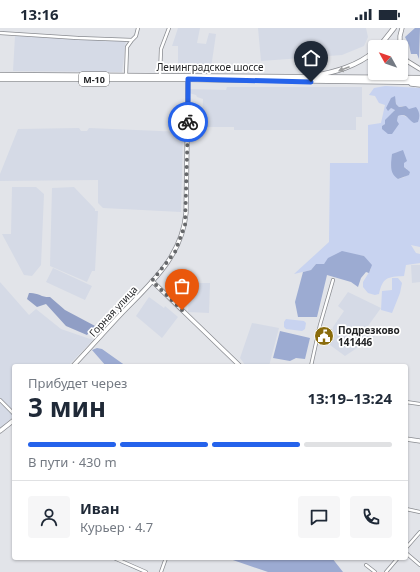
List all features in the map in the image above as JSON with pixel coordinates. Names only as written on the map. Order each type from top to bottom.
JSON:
[{"type":"highway","name":"Ленинградское шоссе","points":[[0,75],[160,75],[420,83]]},
{"type":"highway","name":"Ленинградское шоссе","points":[[0,79],[420,78]]},
{"type":"main road","points":[[385,40],[394,28]]},
{"type":"main road","points":[[309,79],[342,70],[362,61],[368,56]]},
{"type":"street","points":[[126,75],[127,47],[136,36],[138,28]]},
{"type":"street","points":[[160,75],[161,49],[169,28]]},
{"type":"street","points":[[400,40],[402,28]]},
{"type":"street","points":[[0,33],[132,40]]},
{"type":"street","points":[[408,62],[420,70]]},
{"type":"street","name":"Горная улица","points":[[75,364],[152,281],[175,252],[185,222],[188,79]]},
{"type":"street","points":[[311,364],[320,325],[333,280]]},
{"type":"street","points":[[152,281],[238,364]]},
{"type":"street","points":[[0,400],[12,412]]},
{"type":"street","points":[[408,402],[420,404]]},
{"type":"street","points":[[0,432],[12,422]]},
{"type":"street","points":[[408,439],[420,441]]},
{"type":"street","points":[[408,509],[420,512]]},
{"type":"street","points":[[408,546],[420,532]]},
{"type":"street","points":[[408,555],[420,566]]},
{"type":"street","points":[[119,560],[146,572]]},
{"type":"street","points":[[161,572],[165,560]]},
{"type":"street","points":[[386,572],[396,560]]},
{"type":"street","points":[[366,565],[375,572]]},
{"type":"shaded area","points":[[178,28],[200,28],[197,43],[206,44],[209,33],[216,34],[211,68],[178,69],[178,46],[172,46]]},
{"type":"shaded area","points":[[258,28],[366,28],[368,37],[364,46],[342,55],[261,61]]},
{"type":"shaded area","points":[[415,28],[420,28],[419,59],[417,54],[411,54],[408,40],[405,37]]},
{"type":"shaded area","points":[[15,36],[126,41],[122,72],[13,71]]},
{"type":"shaded area","points":[[385,86],[420,88],[420,247],[411,245],[416,253],[420,254],[420,263],[406,265],[404,276],[387,279],[382,284],[379,294],[375,295],[368,293],[363,287],[363,282],[371,269],[364,256],[342,254],[334,256],[324,264],[316,264],[311,270],[294,274],[329,242],[330,163],[368,163],[368,125],[381,123],[385,105],[379,103],[375,96],[369,95],[374,88]],"holes":[[[396,100],[396,104],[399,107],[402,106],[409,109],[409,118],[402,115],[398,116],[397,121],[382,126],[388,121],[393,113],[395,109],[391,108]],[[399,152],[404,163],[404,167],[407,169],[405,177],[398,179],[391,166],[395,153]]]},
{"type":"shaded area","points":[[227,87],[362,87],[362,117],[356,117],[356,130],[234,130],[234,127],[202,127],[203,99],[189,93],[189,89],[226,90]]},
{"type":"shaded area","points":[[395,96],[396,104],[399,107],[406,106],[409,109],[416,107],[419,113],[419,118],[418,122],[414,123],[403,115],[398,116],[397,121],[399,124],[392,134],[388,134],[382,129],[382,126],[385,124],[385,120],[395,110],[391,108],[388,111],[386,108],[391,98]]},
{"type":"shaded area","points":[[79,128],[81,131],[87,131],[89,128],[183,132],[181,212],[103,208],[98,203],[98,180],[0,181],[0,174],[18,129]]},
{"type":"shaded area","points":[[403,150],[407,161],[404,163],[404,167],[410,172],[409,175],[398,179],[392,171],[392,154]]},
{"type":"shaded area","points":[[12,187],[36,187],[44,194],[41,265],[32,276],[24,275],[2,234],[11,234]]},
{"type":"shaded area","points":[[74,187],[95,209],[95,211],[98,211],[95,271],[92,271],[87,282],[50,266],[52,188]]},
{"type":"shaded area","points":[[342,251],[364,256],[372,265],[369,273],[366,272],[361,278],[358,287],[351,282],[327,275],[317,317],[298,317],[295,302],[303,272],[311,270],[316,264],[324,264],[328,258]]},
{"type":"shaded area","points":[[411,265],[420,265],[420,282],[412,283]]},
{"type":"shaded area","points":[[53,268],[92,286],[85,300],[46,282]]},
{"type":"shaded area","points":[[392,278],[398,278],[402,283],[400,293],[392,313],[381,310],[382,291],[392,290]]},
{"type":"shaded area","points":[[0,282],[29,315],[36,309],[61,329],[93,340],[70,364],[12,364],[12,409],[0,398]]},
{"type":"shaded area","points":[[189,283],[210,283],[209,313],[188,312]]},
{"type":"shaded area","points":[[348,292],[381,308],[368,326],[375,336],[345,356],[330,345],[333,327],[344,311],[338,306]]},
{"type":"shaded area","points":[[29,293],[50,297],[65,310],[97,327],[97,329],[93,328],[87,335],[66,326],[46,304],[37,307],[27,299]]},
{"type":"shaded area","points":[[149,297],[164,308],[165,306],[178,317],[162,338],[136,316]]},
{"type":"shaded area","points":[[286,319],[304,321],[306,323],[305,329],[302,331],[286,329],[284,327],[284,322]]},
{"type":"shaded area","points":[[252,323],[279,328],[270,364],[244,364],[240,358]]},
{"type":"shaded area","points":[[280,331],[310,338],[305,359],[296,358],[290,361],[273,358]]},
{"type":"shaded area","points":[[97,348],[102,349],[123,364],[104,364],[92,350]]},
{"type":"shaded area","points":[[0,403],[12,414],[12,418],[0,429]]},
{"type":"shaded area","points":[[233,560],[334,560],[343,572],[268,572]]},
{"type":"way so far","points":[[182,310],[152,281],[175,252],[185,225],[188,122]]},
{"type":"place","name":"Подрезково 141446","points":[[324,336]]},
{"type":"route","points":[[188,122],[188,79],[311,82]]}]
